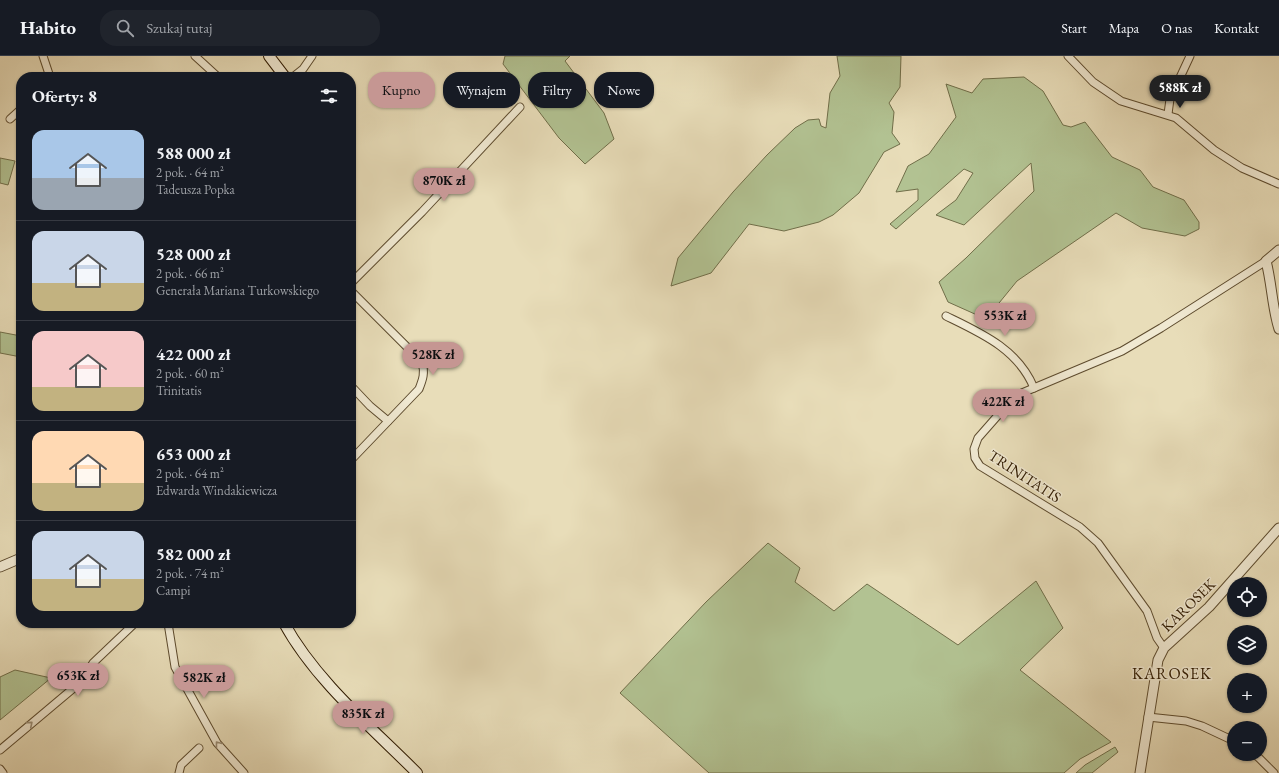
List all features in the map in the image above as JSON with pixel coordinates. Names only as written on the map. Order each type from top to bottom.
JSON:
[{"type":"main road","points":[[269,56],[282,72]]},
{"type":"main road","points":[[287,628],[304,656],[319,674],[417,773]]},
{"type":"street","points":[[43,56],[48,72]]},
{"type":"street","points":[[195,56],[213,72]]},
{"type":"street","points":[[299,72],[312,56]]},
{"type":"street","points":[[1068,56],[1093,82],[1121,101],[1144,109],[1168,114],[1176,118],[1214,150],[1242,168],[1279,184]]},
{"type":"street","points":[[1168,114],[1170,98],[1190,56]]},
{"type":"street","points":[[356,278],[422,212],[519,108]]},
{"type":"street","points":[[10,119],[16,114]]},
{"type":"street","points":[[1279,250],[1266,261],[1279,329]]},
{"type":"street","name":"TRINITATIS","points":[[1164,648],[1157,638],[1147,611],[1098,543],[1080,527],[980,466],[975,458],[974,449],[978,438],[989,424],[1022,393],[1122,351],[1266,261]]},
{"type":"street","points":[[356,296],[422,362],[424,370],[424,378],[419,389],[356,455]]},
{"type":"street","points":[[946,316],[1001,346],[1021,364],[1029,376],[1034,388]]},
{"type":"street","points":[[356,391],[370,406],[388,421]]},
{"type":"street","name":"KAROSEK","points":[[1140,773],[1158,660],[1164,648],[1209,607],[1279,528]]},
{"type":"street","points":[[0,567],[16,560]]},
{"type":"street","points":[[0,750],[82,681],[93,663],[130,628]]},
{"type":"street","points":[[169,628],[175,666],[217,743],[244,773]]},
{"type":"street","points":[[1148,717],[1186,721],[1202,726],[1227,738]]},
{"type":"street","points":[[179,773],[181,766],[199,748]]},
{"type":"street","points":[[1263,761],[1274,773]]},
{"type":"street","points":[[0,769],[3,773]]},
{"type":"green space","points":[[505,56],[570,56],[565,61],[573,72],[528,72],[528,97],[520,86],[520,72],[509,72],[503,64]]},
{"type":"green space","points":[[837,56],[901,56],[900,87],[889,103],[894,112],[892,133],[900,144],[884,152],[859,193],[833,215],[819,222],[784,231],[749,224],[711,273],[671,286],[678,258],[733,192],[767,155],[795,128],[808,120],[819,119],[821,126],[826,128],[830,93],[840,76]]},
{"type":"green space","points":[[1024,77],[1043,91],[1063,125],[1071,127],[1085,122],[1112,157],[1140,170],[1153,187],[1184,200],[1199,222],[1199,229],[1185,236],[1142,228],[1116,213],[1017,281],[986,319],[948,302],[939,282],[966,258],[1034,191],[1031,163],[964,225],[936,215],[956,200],[973,173],[964,169],[896,229],[890,224],[918,200],[918,189],[896,192],[908,166],[929,154],[956,117],[946,84],[972,93],[983,79]]},
{"type":"green space","points":[[586,89],[594,100],[594,108],[600,108],[604,113],[614,139],[585,164],[559,138],[536,108],[586,108]]},
{"type":"green space","points":[[0,158],[15,161],[8,185],[0,183]]},
{"type":"green space","points":[[0,332],[16,335],[16,356],[0,353]]},
{"type":"green space","points":[[768,543],[800,568],[795,582],[834,611],[867,584],[958,645],[1036,581],[1063,628],[1020,670],[1111,742],[1080,759],[1064,773],[709,773],[620,693],[706,602]]},
{"type":"green space","points":[[15,670],[51,678],[0,720],[0,677]]},
{"type":"green space","points":[[1115,747],[1118,752],[1092,773],[1076,773],[1085,765]]},
{"type":"district","name":"KAROSEK","points":[[1172,673]]}]
